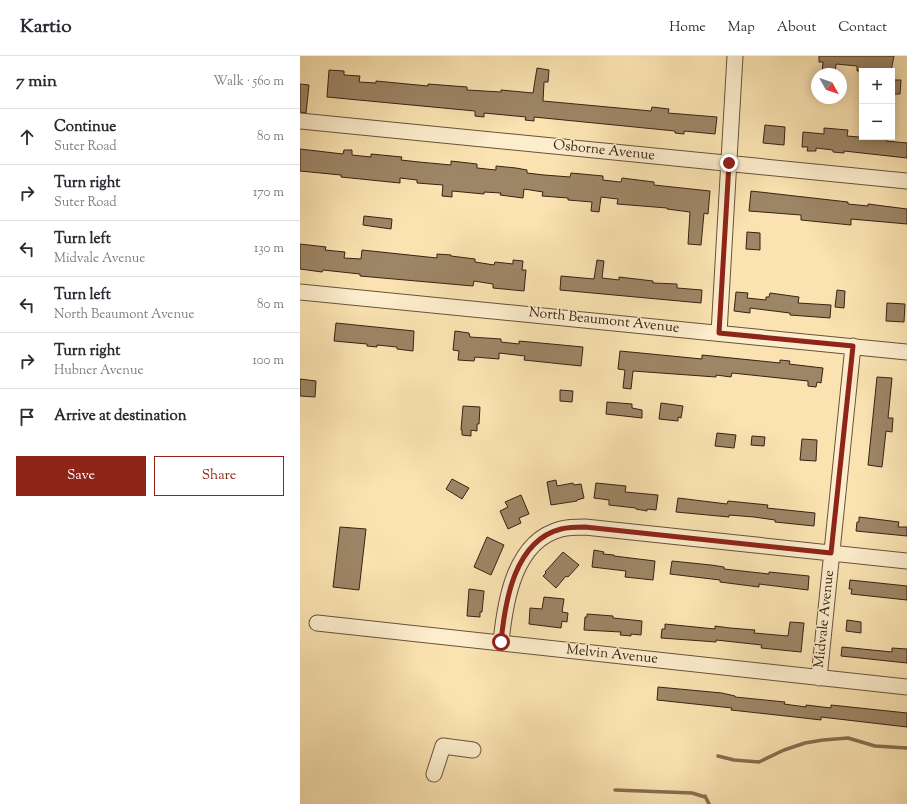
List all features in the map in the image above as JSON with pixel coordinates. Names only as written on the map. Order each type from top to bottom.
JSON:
[{"type":"street","points":[[719,333],[735,56]]},
{"type":"street","name":"Osborne Avenue","points":[[300,121],[907,181]]},
{"type":"street","name":"North Beaumont Avenue","points":[[300,292],[907,352]]},
{"type":"street","name":"Midvale Avenue","points":[[819,678],[853,346]]},
{"type":"street","points":[[501,642],[504,612],[521,562],[528,551],[537,542],[548,534],[560,529],[585,527],[907,561]]},
{"type":"street","name":"Melvin Avenue","points":[[317,623],[907,687]]},
{"type":"street","points":[[434,774],[443,746],[473,750]]},
{"type":"building","points":[[819,56],[894,56],[892,68],[859,68],[859,71],[857,71],[857,66],[836,64],[836,68],[822,68],[823,62],[819,62]]},
{"type":"building","points":[[537,68],[549,70],[548,82],[544,82],[543,101],[651,111],[652,107],[669,109],[668,113],[717,117],[715,134],[684,131],[684,134],[675,133],[675,131],[534,117],[534,121],[525,120],[526,117],[484,113],[484,117],[475,116],[475,111],[327,97],[329,70],[344,71],[344,75],[360,76],[359,82],[376,83],[376,81],[428,86],[428,84],[467,87],[467,90],[501,92],[501,90],[533,93]]},
{"type":"building","points":[[895,80],[901,80],[900,94],[895,94]]},
{"type":"building","points":[[300,84],[309,85],[306,113],[300,112]]},
{"type":"building","points":[[765,125],[785,127],[784,145],[763,143]]},
{"type":"building","points":[[824,128],[848,130],[847,136],[859,137],[859,140],[886,140],[907,143],[907,158],[844,151],[844,153],[833,152],[833,150],[816,148],[816,151],[807,151],[808,147],[802,147],[803,132],[824,134]]},
{"type":"building","points":[[300,149],[343,154],[344,150],[352,150],[352,155],[371,157],[371,154],[402,157],[401,160],[451,165],[451,161],[477,164],[477,168],[496,170],[496,166],[516,168],[527,170],[527,173],[544,175],[570,177],[571,173],[603,176],[603,180],[620,182],[622,178],[654,182],[654,185],[710,191],[708,214],[704,213],[701,245],[688,244],[690,212],[667,208],[617,204],[618,199],[601,197],[599,212],[591,211],[592,202],[542,196],[543,192],[524,189],[523,198],[500,195],[501,193],[484,192],[484,194],[452,191],[452,197],[442,196],[443,185],[417,183],[417,180],[400,178],[400,183],[300,171]]},
{"type":"building","points":[[751,191],[848,202],[848,204],[868,206],[868,204],[907,209],[907,224],[851,219],[851,225],[801,220],[801,215],[749,211]]},
{"type":"building","points":[[364,216],[392,219],[391,229],[363,225]]},
{"type":"building","points":[[747,232],[760,233],[760,250],[746,249]]},
{"type":"building","points":[[300,244],[326,247],[325,250],[345,252],[344,258],[361,259],[362,250],[437,258],[437,254],[451,255],[475,259],[475,262],[494,265],[495,262],[513,264],[513,260],[523,261],[522,270],[526,270],[524,291],[493,288],[493,284],[474,281],[473,286],[360,276],[360,274],[323,270],[322,272],[300,269]]},
{"type":"building","points":[[597,260],[604,261],[602,278],[619,280],[619,277],[653,281],[653,283],[677,284],[677,288],[702,290],[701,303],[560,290],[561,276],[594,279]]},
{"type":"building","points":[[837,290],[845,291],[844,308],[835,307]]},
{"type":"building","points":[[736,292],[748,293],[747,298],[766,300],[766,297],[769,297],[770,293],[799,297],[798,303],[831,305],[830,318],[790,315],[790,313],[750,308],[750,313],[734,311]]},
{"type":"building","points":[[887,303],[905,304],[904,322],[886,321]]},
{"type":"building","points":[[336,323],[414,331],[413,351],[397,349],[397,347],[377,345],[377,347],[367,346],[367,344],[334,341]]},
{"type":"building","points":[[455,331],[469,333],[470,337],[501,339],[501,342],[519,344],[519,341],[583,347],[581,366],[524,360],[525,356],[499,353],[499,359],[475,357],[474,361],[458,360],[459,351],[453,350]]},
{"type":"building","points":[[620,351],[702,359],[702,355],[780,363],[780,360],[790,361],[789,364],[823,368],[821,383],[817,382],[816,387],[808,386],[808,381],[732,373],[731,377],[716,375],[716,377],[633,371],[631,389],[623,388],[625,370],[618,369]]},
{"type":"building","points":[[877,377],[892,378],[888,418],[893,418],[892,432],[886,431],[882,467],[868,465]]},
{"type":"building","points":[[300,379],[316,381],[315,397],[300,396]]},
{"type":"building","points":[[560,390],[573,391],[572,402],[560,401]]},
{"type":"building","points":[[607,402],[632,404],[632,408],[642,410],[642,418],[606,414]]},
{"type":"building","points":[[661,403],[683,406],[681,418],[678,417],[678,421],[659,419]]},
{"type":"building","points":[[463,406],[480,407],[477,431],[471,430],[471,436],[462,435]]},
{"type":"building","points":[[717,433],[736,435],[734,448],[715,446]]},
{"type":"building","points":[[752,436],[765,437],[764,446],[751,445]]},
{"type":"building","points":[[802,439],[817,440],[816,461],[800,460]]},
{"type":"building","points":[[452,479],[469,488],[462,499],[446,489]]},
{"type":"building","points":[[556,480],[557,486],[573,483],[574,485],[581,484],[584,498],[577,501],[551,505],[547,482]]},
{"type":"building","points":[[596,483],[626,486],[625,492],[658,495],[656,510],[647,509],[647,511],[636,508],[609,505],[609,500],[594,498]]},
{"type":"building","points":[[521,495],[529,514],[519,518],[521,523],[508,529],[500,511],[508,507],[505,502]]},
{"type":"building","points":[[678,498],[727,504],[728,501],[768,505],[767,508],[815,513],[814,526],[775,522],[775,520],[754,517],[729,515],[729,517],[676,512]]},
{"type":"building","points":[[859,517],[899,522],[898,527],[907,527],[907,536],[856,531]]},
{"type":"building","points":[[340,527],[366,529],[359,590],[333,587]]},
{"type":"building","points":[[487,537],[504,545],[491,575],[474,567]]},
{"type":"building","points":[[594,550],[604,552],[603,554],[614,556],[655,561],[653,580],[625,577],[626,571],[592,567]]},
{"type":"building","points":[[563,552],[579,565],[568,577],[566,576],[556,588],[543,576]]},
{"type":"building","points":[[672,561],[711,565],[724,567],[724,569],[769,574],[769,572],[809,576],[808,590],[759,584],[759,587],[720,582],[720,580],[670,574]]},
{"type":"building","points":[[850,580],[907,586],[907,600],[851,594],[852,589],[849,589]]},
{"type":"building","points":[[469,589],[484,591],[482,612],[480,612],[480,617],[467,616]]},
{"type":"building","points":[[544,597],[564,599],[562,612],[568,613],[567,622],[562,621],[561,628],[529,624],[530,608],[542,609]]},
{"type":"building","points":[[587,614],[613,616],[613,618],[642,621],[641,635],[631,634],[631,636],[620,635],[621,632],[584,630],[585,617],[587,617]]},
{"type":"building","points":[[847,620],[861,622],[861,633],[846,631]]},
{"type":"building","points":[[790,622],[804,623],[801,652],[761,648],[762,645],[716,640],[716,642],[661,638],[662,629],[665,629],[665,624],[715,629],[715,626],[755,630],[754,633],[788,636]]},
{"type":"building","points":[[842,647],[892,652],[892,648],[907,649],[907,663],[841,656]]},
{"type":"building","points":[[658,687],[722,693],[735,697],[785,702],[784,704],[806,707],[806,705],[831,708],[831,705],[907,713],[907,727],[821,717],[821,720],[657,700]]},
{"type":"waterway","points":[[718,756],[734,760],[759,762],[784,750],[805,743],[848,738],[875,746],[907,748]]},
{"type":"waterway","points":[[615,790],[692,793],[705,797]]},
{"type":"waterway","points":[[705,796],[709,804]]},
{"type":"route","points":[[501,642],[504,612],[521,562],[528,551],[537,542],[548,534],[560,529],[585,527],[831,553],[853,346],[719,333],[729,163]]}]
